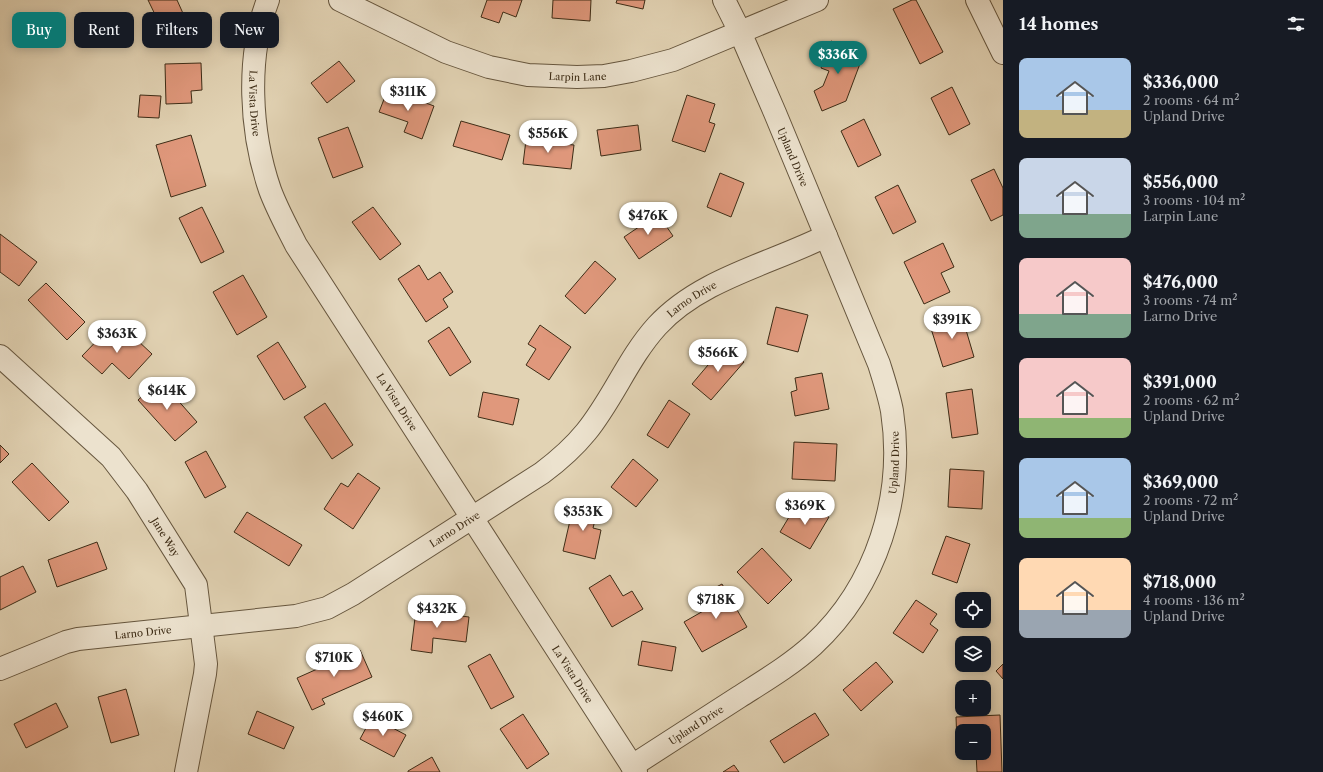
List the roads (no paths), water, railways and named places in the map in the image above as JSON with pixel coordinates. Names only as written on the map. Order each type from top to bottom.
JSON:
[{"type":"street","name":"La Vista Drive","points":[[268,0],[262,15],[257,40],[254,69],[254,102],[256,131],[261,158],[270,189],[281,216],[296,245],[634,769]]},
{"type":"street","name":"Larpin Lane","points":[[340,0],[446,52],[489,67],[528,75],[578,78],[604,76],[631,71],[673,60],[817,0]]},
{"type":"street","name":"Upland Drive","points":[[634,769],[784,668],[813,645],[834,624],[852,600],[867,573],[879,545],[889,512],[894,479],[895,444],[892,411],[879,364],[740,32],[724,0]]},
{"type":"street","points":[[977,0],[1003,53]]},
{"type":"street","name":"Larno Drive","points":[[0,670],[66,642],[78,639],[296,616],[327,608],[353,594],[542,473],[561,459],[593,423],[640,346],[657,326],[693,296],[713,285],[826,236]]},
{"type":"street","name":"Jane Way","points":[[0,356],[111,457],[137,491],[196,585],[206,664],[186,772]]}]
